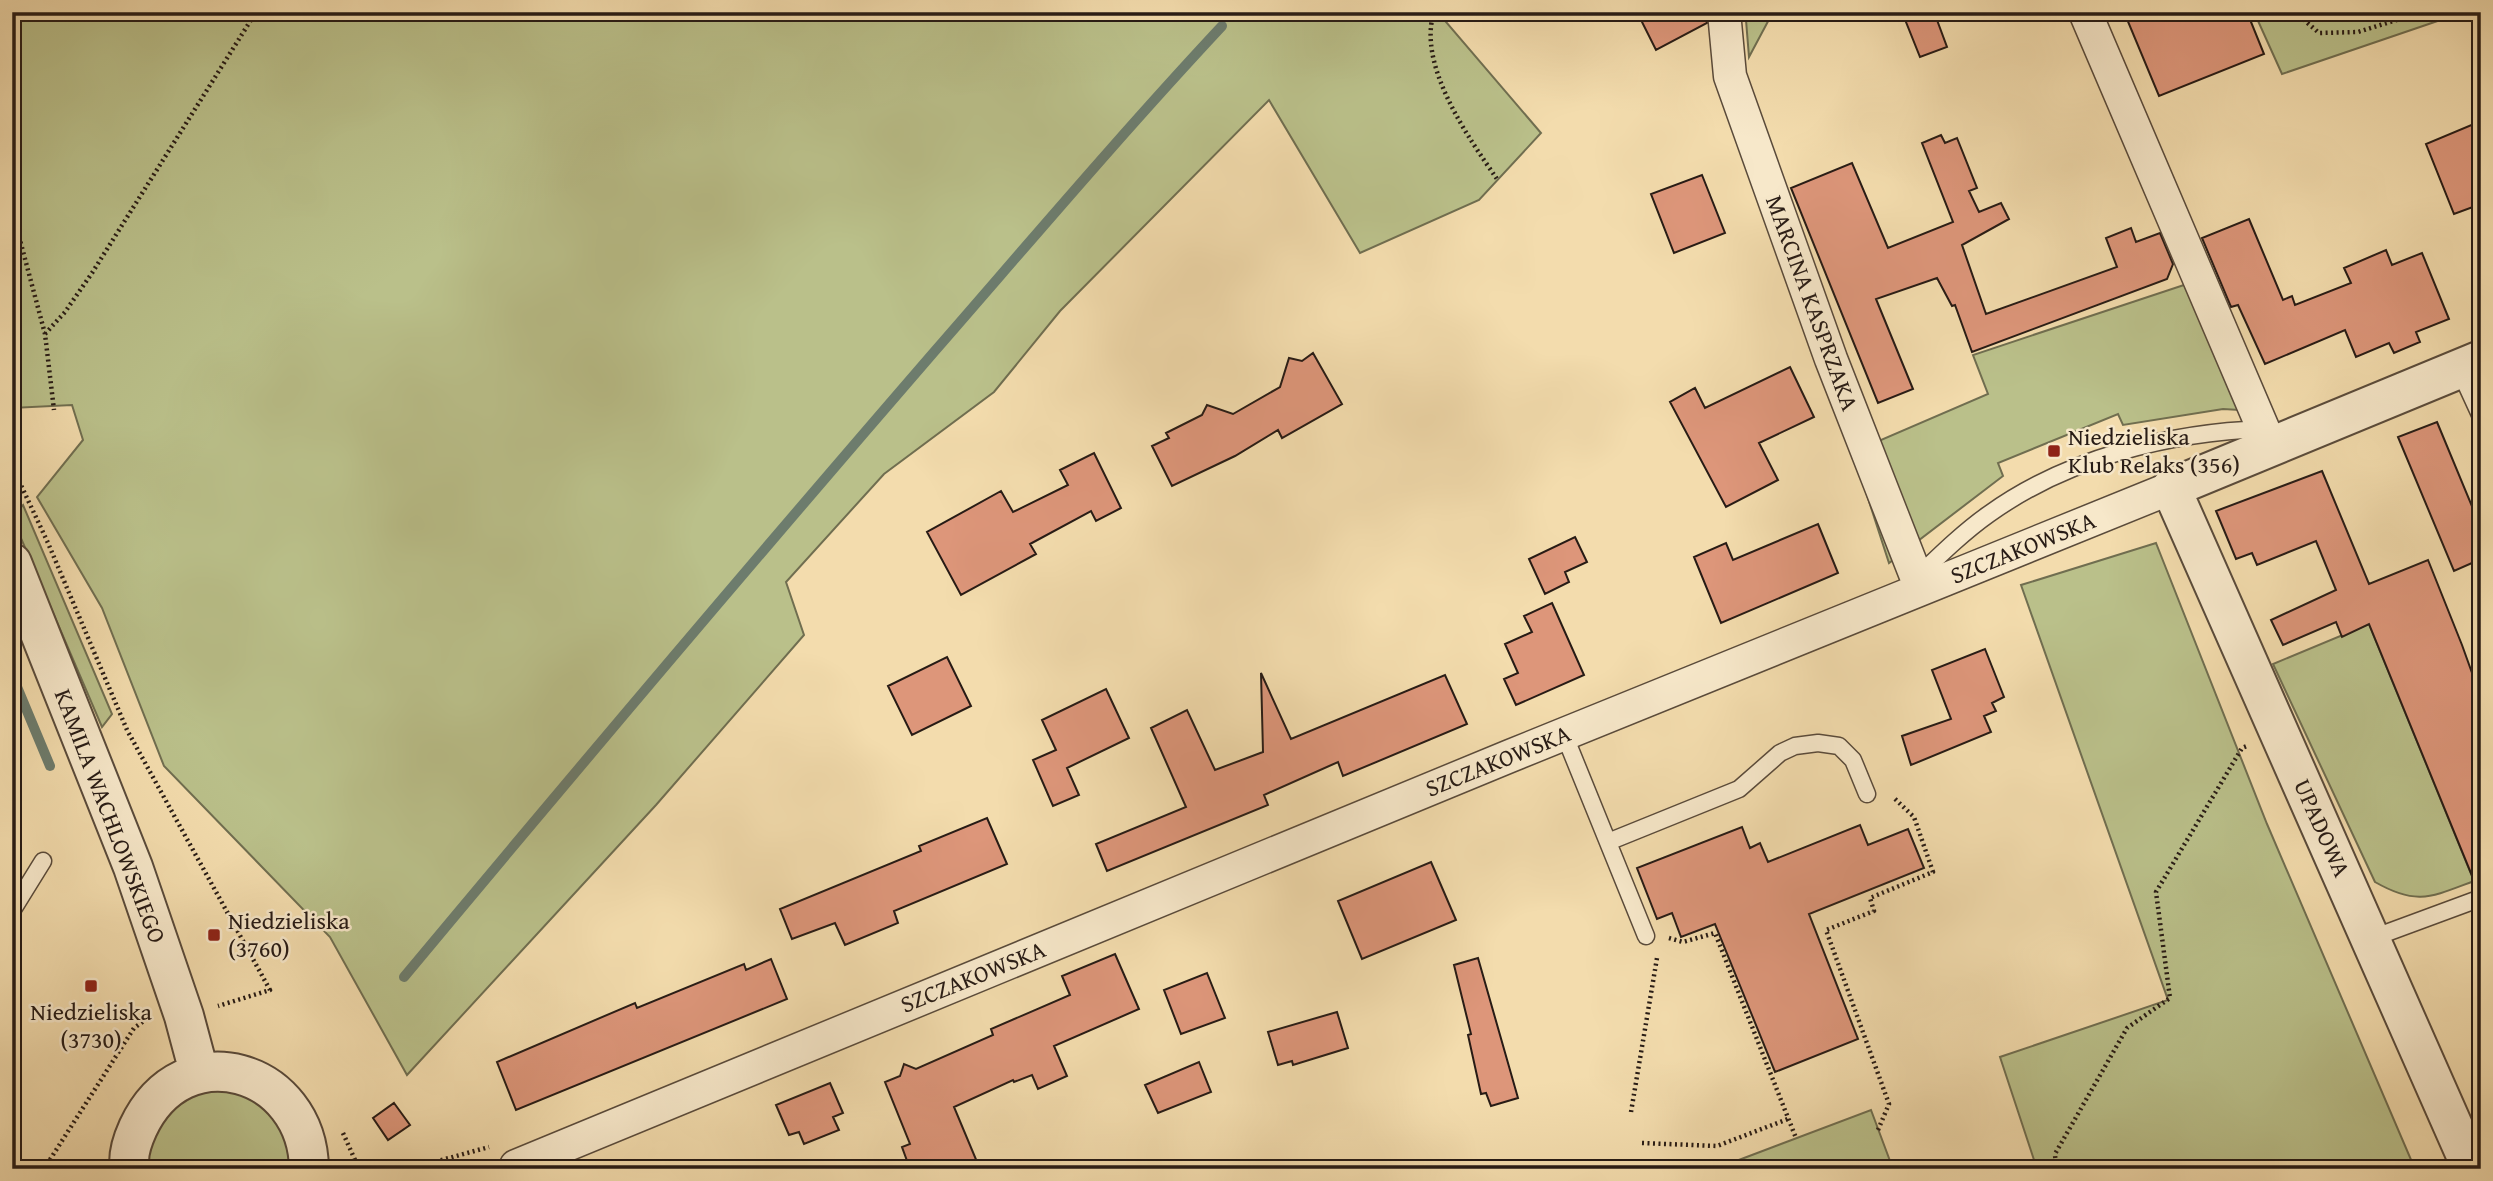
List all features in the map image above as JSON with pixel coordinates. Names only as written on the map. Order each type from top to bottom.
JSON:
[{"type":"street","name":"MARCINA KASPRZAKA","points":[[1724,12],[1730,76],[1910,589]]},
{"type":"street","points":[[2085,12],[2268,438]]},
{"type":"street","name":"SZCZAKOWSKA","points":[[516,1166],[1910,589],[2171,488],[2268,438],[2310,431],[2470,364]]},
{"type":"street","name":"UPADOWA","points":[[2171,488],[2472,1169]]},
{"type":"street","name":"KAMILA WACHLOWSKIEGO","points":[[12,563],[133,867],[184,1016],[200,1072]]},
{"type":"street","points":[[127,1167],[144,1115],[176,1081],[200,1072],[234,1073],[255,1081],[283,1100],[307,1143],[309,1169]]},
{"type":"lane","points":[[2470,364],[2481,416]]},
{"type":"lane","points":[[1910,589],[1988,514],[2038,486],[2109,456],[2156,441],[2211,432],[2268,438]]},
{"type":"lane","points":[[1564,734],[1646,936]]},
{"type":"lane","points":[[1608,842],[1739,789],[1780,754],[1795,746],[1818,743],[1839,746],[1853,761],[1867,794]]},
{"type":"lane","points":[[12,911],[43,862]]},
{"type":"lane","points":[[2370,939],[2481,898]]},
{"type":"path","points":[[45,334],[65,312],[93,273],[256,12]]},
{"type":"path","points":[[1434,12],[1432,21],[1436,74],[1465,132],[1497,179]]},
{"type":"path","points":[[2295,12],[2319,33],[2358,32],[2422,12]]},
{"type":"path","points":[[12,210],[45,334],[54,410]]},
{"type":"path","points":[[12,466],[48,543],[127,730],[270,990],[184,1016],[149,1017],[134,1028],[45,1168]]},
{"type":"path","points":[[2056,1169],[2055,1154],[2127,1028],[2170,998],[2156,892],[2242,748],[2281,734]]},
{"type":"path","points":[[1853,761],[1914,817],[1933,872],[1870,898],[1874,911],[1826,930],[1889,1104],[1878,1130]]},
{"type":"path","points":[[1719,941],[1796,1138]]},
{"type":"path","points":[[1631,1112],[1657,956]]},
{"type":"path","points":[[1642,1143],[1717,1146],[1788,1119]]},
{"type":"green space","points":[[12,12],[1442,12],[1440,15],[1541,133],[1479,200],[1360,253],[1269,100],[1060,311],[994,392],[884,474],[786,582],[804,635],[656,805],[407,1075],[330,937],[164,766],[102,608],[37,497],[83,440],[72,405],[12,408]]},
{"type":"green space","points":[[1751,12],[1773,12],[1749,57],[1746,20]]},
{"type":"green space","points":[[2254,12],[2464,12],[2282,74]]},
{"type":"green space","points":[[2202,279],[2256,411],[2223,409],[2123,425],[2118,414],[1998,463],[2003,476],[1889,563],[1853,452],[1988,394],[1973,355]]},
{"type":"green space","points":[[23,505],[112,714],[102,727],[17,529],[16,513]]},
{"type":"green space","points":[[2156,543],[2267,824],[2415,1169],[2037,1169],[2000,1057],[2168,1000],[2021,585]]},
{"type":"green space","points":[[2369,624],[2474,881],[2435,895],[2402,894],[2375,882],[2273,664]]},
{"type":"green space","points":[[240,1087],[281,1116],[294,1169],[141,1169],[142,1144],[189,1089]]},
{"type":"green space","points":[[1871,1110],[1893,1169],[1715,1169]]},
{"type":"building","points":[[1637,12],[1706,12],[1707,23],[1656,50]]},
{"type":"building","points":[[1902,12],[1934,12],[1947,47],[1920,57]]},
{"type":"building","points":[[2124,12],[2247,12],[2264,54],[2159,96]]},
{"type":"building","points":[[2481,121],[2481,204],[2454,214],[2426,144]]},
{"type":"building","points":[[1941,135],[1945,143],[1957,138],[1977,188],[1969,191],[1979,212],[2001,203],[2009,219],[1962,245],[1986,314],[2117,267],[2106,238],[2131,228],[2136,242],[2160,233],[2173,264],[2167,279],[1972,352],[1955,305],[1952,306],[1937,278],[1876,299],[1913,389],[1878,403],[1791,188],[1852,163],[1888,248],[1953,222],[1922,143]]},
{"type":"building","points":[[1702,175],[1725,233],[1674,253],[1651,194]]},
{"type":"building","points":[[2249,219],[2283,300],[2292,296],[2295,305],[2351,283],[2344,268],[2386,250],[2392,265],[2422,253],[2449,319],[2416,332],[2420,342],[2394,353],[2389,343],[2356,357],[2345,330],[2265,364],[2238,305],[2231,307],[2202,238]]},
{"type":"building","points":[[1313,353],[1342,404],[1282,438],[1278,430],[1235,456],[1172,486],[1152,446],[1169,438],[1166,433],[1202,415],[1207,405],[1233,414],[1280,387],[1289,358],[1302,361]]},
{"type":"building","points":[[1790,367],[1814,417],[1759,443],[1778,480],[1726,507],[1670,402],[1695,388],[1705,408]]},
{"type":"building","points":[[2437,422],[2481,528],[2481,559],[2454,571],[2398,437]]},
{"type":"building","points":[[1094,453],[1121,508],[1096,521],[1091,511],[1030,544],[1036,554],[961,595],[927,532],[1001,491],[1013,512],[1068,485],[1060,470]]},
{"type":"building","points":[[2322,471],[2369,584],[2428,560],[2462,645],[2481,698],[2481,888],[2477,888],[2369,624],[2342,637],[2336,622],[2283,645],[2271,620],[2336,590],[2316,541],[2257,565],[2252,553],[2236,559],[2216,511]]},
{"type":"building","points":[[1818,524],[1838,573],[1721,623],[1694,557],[1726,543],[1733,560]]},
{"type":"building","points":[[1575,537],[1587,562],[1565,572],[1569,582],[1545,594],[1529,559]]},
{"type":"building","points":[[1552,603],[1584,675],[1516,705],[1504,679],[1518,673],[1505,644],[1532,632],[1524,616]]},
{"type":"building","points":[[1985,649],[2004,697],[1992,703],[1996,711],[1984,716],[1991,732],[1911,765],[1902,736],[1951,719],[1932,670]]},
{"type":"building","points":[[947,657],[971,706],[912,735],[888,686]]},
{"type":"building","points":[[1261,673],[1291,739],[1445,675],[1467,724],[1343,776],[1338,762],[1264,795],[1268,805],[1107,871],[1096,844],[1186,807],[1151,728],[1187,710],[1215,770],[1263,752]]},
{"type":"building","points":[[1106,689],[1129,738],[1067,768],[1079,795],[1053,806],[1033,760],[1056,750],[1042,720]]},
{"type":"building","points":[[987,818],[1007,864],[894,911],[898,923],[845,945],[835,923],[792,939],[780,909],[921,851],[919,846]]},
{"type":"building","points":[[1860,825],[1868,845],[1908,829],[1924,868],[1809,914],[1858,1039],[1775,1072],[1715,924],[1681,937],[1672,913],[1657,919],[1637,868],[1742,827],[1750,848],[1760,843],[1768,862]]},
{"type":"building","points":[[1431,862],[1456,920],[1362,959],[1338,901]]},
{"type":"building","points":[[1115,954],[1139,1009],[1054,1046],[1067,1076],[1038,1089],[1032,1075],[1014,1082],[1013,1080],[954,1107],[980,1169],[910,1169],[902,1147],[910,1144],[885,1082],[900,1076],[904,1064],[916,1069],[993,1035],[991,1029],[1070,995],[1062,976]]},
{"type":"building","points":[[1478,958],[1518,1098],[1491,1106],[1486,1093],[1481,1094],[1468,1035],[1471,1034],[1454,965]]},
{"type":"building","points":[[771,959],[787,999],[516,1110],[497,1062],[635,1003],[637,1008],[744,964],[746,970]]},
{"type":"building","points":[[1207,973],[1225,1018],[1181,1034],[1164,990]]},
{"type":"building","points":[[1337,1012],[1348,1048],[1293,1065],[1292,1061],[1278,1065],[1268,1032]]},
{"type":"building","points":[[1199,1062],[1211,1092],[1158,1113],[1145,1085]]},
{"type":"building","points":[[830,1083],[843,1113],[833,1117],[839,1130],[804,1144],[799,1132],[789,1135],[776,1105]]},
{"type":"building","points":[[394,1103],[410,1125],[388,1140],[373,1118]]},
{"type":"waterway","points":[[404,977],[667,663],[867,430],[1112,147],[1222,26]]},
{"type":"waterway","points":[[12,675],[50,766]]},
{"type":"place","name":"Niedzieliska Klub Relaks (356)","points":[[2054,451]]},
{"type":"place","name":"Niedzieliska (3760)","points":[[214,935]]},
{"type":"place","name":"Niedzieliska (3730)","points":[[91,986]]}]
